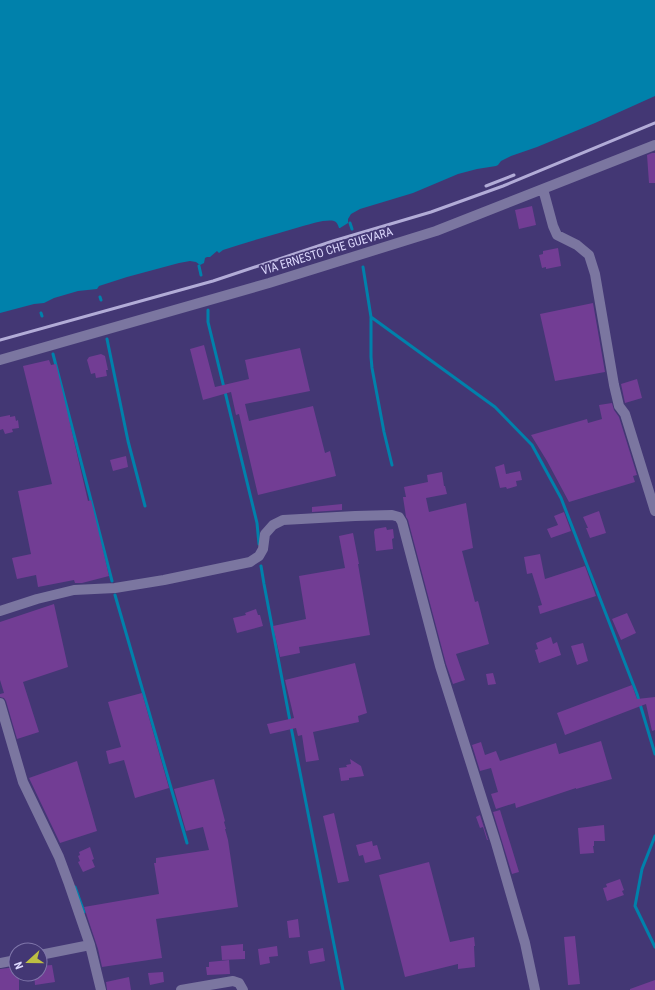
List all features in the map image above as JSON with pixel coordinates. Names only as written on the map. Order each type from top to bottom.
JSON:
[{"type":"street","name":"VIA ERNESTO CHE GUEVARA","points":[[0,360],[269,283],[436,231],[655,145]]},
{"type":"street","points":[[543,189],[553,226],[557,235],[577,245],[589,255],[596,274],[619,406],[625,414],[655,511]]},
{"type":"street","points":[[0,611],[74,590],[122,587],[250,562],[259,556],[263,549],[266,534],[273,526],[283,520],[392,515],[399,517],[402,522],[440,666],[526,943],[536,990]]},
{"type":"street","points":[[0,703],[23,782],[59,857],[69,884],[90,945],[101,990]]},
{"type":"street","points":[[48,953],[90,945]]},
{"type":"street","points":[[181,990],[233,981],[239,984],[243,990]]},
{"type":"water","points":[[0,0],[655,0],[655,96],[595,123],[511,156],[501,161],[496,166],[458,174],[413,193],[360,209],[351,214],[348,219],[348,223],[340,228],[334,221],[314,223],[223,250],[219,253],[217,251],[210,257],[205,258],[204,263],[200,265],[196,262],[190,261],[179,263],[127,277],[99,286],[97,289],[78,291],[54,298],[44,303],[34,304],[0,313]]},
{"type":"building","points":[[655,153],[655,183],[649,183],[647,155]]},
{"type":"building","points":[[532,206],[536,225],[519,229],[515,210]]},
{"type":"building","points":[[558,248],[561,266],[546,269],[546,267],[542,268],[539,255],[543,254],[543,251]]},
{"type":"building","points":[[593,303],[605,372],[555,381],[540,314]]},
{"type":"building","points":[[204,345],[215,387],[249,379],[245,360],[300,348],[310,391],[245,404],[249,421],[313,406],[325,453],[330,451],[336,476],[258,495],[239,414],[236,415],[231,392],[203,400],[190,349]]},
{"type":"building","points":[[101,354],[105,356],[108,370],[106,370],[107,376],[96,378],[95,373],[91,374],[87,360],[89,357]]},
{"type":"building","points":[[49,360],[51,365],[56,364],[88,501],[91,500],[109,576],[82,583],[75,583],[74,580],[38,587],[36,575],[17,579],[12,558],[31,554],[18,491],[52,484],[23,366]]},
{"type":"building","points":[[637,379],[642,398],[625,403],[621,384]]},
{"type":"building","points":[[612,403],[614,410],[619,417],[637,475],[633,476],[635,482],[569,502],[531,435],[587,419],[588,423],[602,419],[599,405]]},
{"type":"building","points":[[10,415],[10,417],[15,416],[16,421],[18,420],[19,428],[12,429],[13,432],[5,434],[3,429],[0,430],[0,417]]},
{"type":"building","points":[[126,456],[128,467],[113,471],[110,460]]},
{"type":"building","points":[[504,464],[506,474],[520,471],[522,480],[516,481],[517,486],[507,489],[506,487],[500,488],[495,467]]},
{"type":"building","points":[[442,472],[447,494],[426,498],[429,512],[466,503],[473,548],[462,551],[475,602],[478,601],[489,644],[456,654],[465,680],[453,684],[446,664],[406,517],[403,497],[406,497],[404,487],[428,482],[427,475]]},
{"type":"building","points":[[342,504],[342,510],[312,512],[312,507]]},
{"type":"building","points":[[599,511],[606,533],[590,538],[586,528],[588,528],[583,517]]},
{"type":"building","points":[[564,512],[571,531],[551,538],[547,529],[558,525],[554,516]]},
{"type":"building","points":[[386,527],[387,530],[393,529],[393,549],[376,551],[375,529]]},
{"type":"building","points":[[353,533],[370,635],[299,647],[300,653],[280,657],[273,626],[306,619],[299,576],[345,568],[339,536]]},
{"type":"building","points":[[540,554],[545,579],[585,566],[596,596],[540,614],[538,606],[542,605],[532,573],[527,574],[524,557]]},
{"type":"building","points":[[54,604],[68,667],[23,682],[39,732],[17,739],[6,701],[4,698],[0,697],[0,694],[4,693],[0,680],[0,622]]},
{"type":"building","points":[[256,609],[258,615],[260,615],[263,626],[237,633],[233,618],[246,615],[245,613]]},
{"type":"building","points":[[627,613],[636,633],[621,640],[612,619]]},
{"type":"building","points":[[551,637],[553,644],[557,642],[561,655],[539,663],[535,650],[538,649],[536,643]]},
{"type":"building","points":[[583,643],[588,661],[577,665],[571,646]]},
{"type":"building","points":[[355,663],[367,713],[358,716],[359,722],[313,732],[319,760],[306,762],[302,735],[298,736],[296,728],[270,734],[267,724],[294,718],[285,680]]},
{"type":"building","points":[[493,673],[496,684],[488,685],[486,674]]},
{"type":"building","points":[[632,685],[637,699],[655,697],[655,730],[652,731],[646,704],[565,735],[557,713]]},
{"type":"building","points":[[142,693],[169,788],[135,798],[124,760],[109,764],[106,751],[121,747],[108,702]]},
{"type":"building","points":[[601,741],[612,779],[576,788],[516,808],[515,803],[496,809],[491,794],[498,792],[491,768],[480,771],[472,745],[481,742],[485,755],[496,751],[500,761],[556,743],[559,754]]},
{"type":"building","points":[[350,759],[361,766],[364,776],[349,778],[349,780],[341,781],[339,768],[347,767],[346,765],[351,764]]},
{"type":"building","points":[[77,761],[97,831],[60,843],[29,778]]},
{"type":"building","points":[[214,779],[225,821],[238,907],[156,919],[162,958],[102,967],[98,949],[84,907],[159,894],[154,863],[156,863],[156,858],[209,850],[203,827],[186,831],[174,789]]},
{"type":"building","points":[[500,810],[519,872],[512,874],[493,812]]},
{"type":"building","points":[[334,813],[349,881],[338,883],[323,816]]},
{"type":"building","points":[[480,815],[488,840],[483,827],[480,828],[476,817]]},
{"type":"building","points":[[604,825],[605,841],[594,841],[594,853],[580,854],[578,828]]},
{"type":"building","points":[[372,841],[373,846],[377,845],[381,859],[365,863],[363,855],[359,856],[356,845]]},
{"type":"building","points":[[90,847],[94,859],[92,860],[95,867],[83,872],[78,862],[80,861],[78,856],[80,855],[79,852]]},
{"type":"building","points":[[429,862],[450,942],[474,937],[475,967],[458,969],[458,964],[405,977],[379,875]]},
{"type":"building","points":[[620,879],[624,890],[622,891],[624,895],[607,901],[603,888],[607,887],[606,884]]},
{"type":"building","points":[[298,919],[300,937],[289,938],[287,921]]},
{"type":"building","points":[[575,936],[580,984],[568,985],[564,937]]},
{"type":"building","points":[[243,944],[245,959],[222,960],[221,946]]},
{"type":"building","points":[[277,946],[278,956],[269,957],[270,963],[260,965],[258,949]]},
{"type":"building","points":[[323,948],[325,961],[310,964],[308,951]]},
{"type":"building","points":[[229,960],[230,974],[207,975],[206,967],[209,967],[209,962]]},
{"type":"building","points":[[48,965],[52,965],[55,982],[35,985],[35,982],[48,982]]},
{"type":"building","points":[[8,968],[8,982],[19,982],[19,990],[0,990],[0,969]]},
{"type":"building","points":[[163,972],[164,982],[150,985],[148,973]]},
{"type":"building","points":[[129,977],[131,990],[107,990],[106,982]]},
{"type":"building","points":[[655,980],[655,990],[630,990],[630,989]]},
{"type":"waterway","points":[[350,223],[352,229]]},
{"type":"waterway","points":[[199,266],[201,275]]},
{"type":"waterway","points":[[363,267],[371,317],[372,368],[392,465]]},
{"type":"waterway","points":[[208,310],[208,322],[257,523],[259,544]]},
{"type":"waterway","points":[[371,317],[495,407],[532,445],[561,498],[637,694],[655,754]]},
{"type":"waterway","points":[[107,339],[128,441],[145,506]]},
{"type":"waterway","points":[[53,354],[112,581]]},
{"type":"waterway","points":[[261,566],[290,721]]},
{"type":"waterway","points":[[115,595],[187,843]]},
{"type":"waterway","points":[[291,727],[343,990]]},
{"type":"waterway","points":[[655,836],[642,869],[635,906],[655,947]]},
{"type":"waterway","points":[[75,887],[84,912]]},
{"type":"railway","points":[[0,340],[213,281],[333,241],[431,212],[503,186],[655,123]]},
{"type":"railway","points":[[486,186],[514,175]]}]
